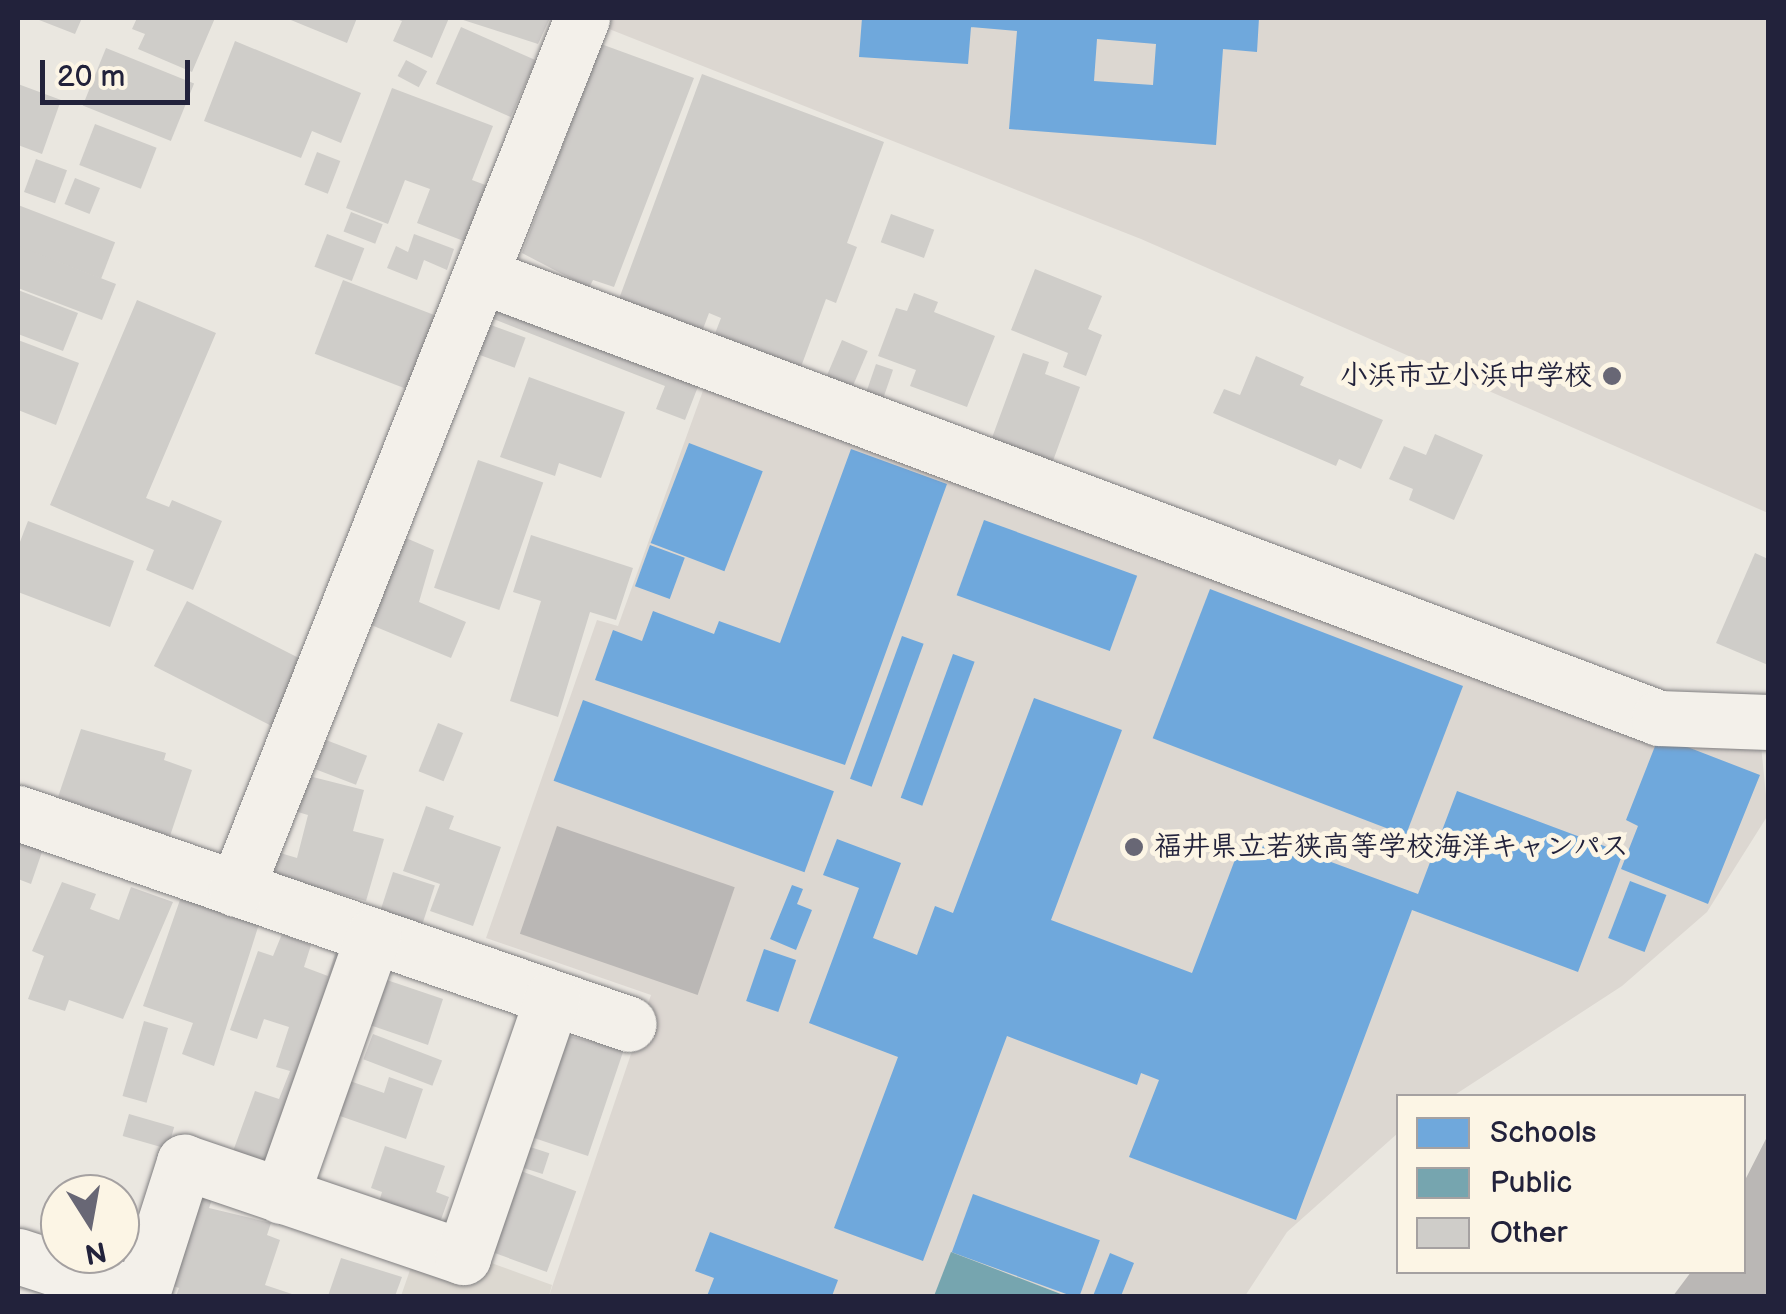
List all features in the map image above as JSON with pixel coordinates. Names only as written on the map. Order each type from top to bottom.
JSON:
[{"type":"lane","points":[[236,890],[582,18]]},
{"type":"lane","points":[[480,275],[1658,718],[1768,722]]},
{"type":"lane","points":[[18,813],[628,1024]]},
{"type":"lane","points":[[282,1196],[373,936]]},
{"type":"lane","points":[[18,1256],[141,1295],[184,1162],[463,1257],[552,998]]},
{"type":"shaded area","name":"小浜市立小浜中学校","points":[[602,18],[1768,18],[1768,513],[1141,239],[599,25]]},
{"type":"shaded area","name":"福井県立若狭高等学校海洋キャンパス","points":[[709,374],[1761,745],[1768,815],[1707,912],[1622,986],[1456,1094],[1396,1094],[1396,1135],[1287,1232],[1245,1296],[549,1296],[651,995],[486,938],[597,620],[618,626]]},
{"type":"shaded area","points":[[557,826],[735,887],[698,995],[520,934]]},
{"type":"shaded area","points":[[1768,1135],[1768,1296],[1673,1296],[1690,1274],[1746,1274],[1746,1178]]},
{"type":"shaded area","points":[[418,1247],[472,1256],[552,1285],[549,1296],[401,1296]]},
{"type":"building: Schools","points":[[862,18],[1259,18],[1257,52],[1223,49],[1216,145],[1009,129],[1017,31],[971,27],[968,64],[859,57]],"holes":[[[1097,39],[1156,44],[1153,85],[1094,81]]]},
{"type":"building: Schools","points":[[689,443],[763,471],[724,571],[651,543]]},
{"type":"building: Schools","points":[[851,449],[947,484],[845,765],[595,680],[613,630],[642,641],[653,611],[714,634],[719,621],[780,643]]},
{"type":"building: Schools","points":[[984,520],[1137,576],[1110,651],[957,595]]},
{"type":"building: Schools","points":[[650,545],[685,558],[670,599],[635,586]]},
{"type":"building: Schools","points":[[1210,589],[1463,686],[1406,835],[1153,738]]},
{"type":"building: Schools","points":[[902,636],[924,644],[872,787],[850,779]]},
{"type":"building: Schools","points":[[953,654],[975,662],[922,806],[901,798]]},
{"type":"building: Schools","points":[[1034,698],[1122,730],[1051,920],[1192,973],[1239,849],[1245,851],[1252,833],[1418,894],[1457,791],[1623,853],[1578,972],[1412,910],[1296,1220],[1129,1157],[1159,1080],[1141,1073],[1137,1085],[1007,1036],[923,1261],[834,1228],[898,1057],[809,1023],[859,888],[823,875],[837,839],[901,863],[873,938],[917,955],[935,906],[953,913]]},
{"type":"building: Schools","points":[[583,700],[834,791],[804,872],[554,781]]},
{"type":"building: Schools","points":[[1659,736],[1760,775],[1708,904],[1621,869],[1638,826],[1626,820]]},
{"type":"building: Schools","points":[[1630,881],[1666,895],[1645,952],[1608,938]]},
{"type":"building: Schools","points":[[792,885],[803,889],[797,904],[812,910],[796,950],[770,939]]},
{"type":"building: Schools","points":[[764,949],[796,960],[778,1012],[746,1001]]},
{"type":"building: Schools","points":[[973,1194],[1100,1240],[1080,1296],[952,1252]]},
{"type":"building: Schools","points":[[710,1232],[838,1280],[832,1296],[707,1296],[714,1278],[695,1271]]},
{"type":"building: Schools","points":[[1110,1253],[1134,1263],[1121,1296],[1093,1296]]},
{"type":"building: Public","points":[[951,1252],[1066,1296],[934,1296]]},
{"type":"building: Other","points":[[34,18],[82,18],[75,34]]},
{"type":"building: Other","points":[[137,18],[215,18],[192,72],[138,49],[145,34],[132,29]]},
{"type":"building: Other","points":[[286,18],[357,18],[347,43]]},
{"type":"building: Other","points":[[394,18],[449,18],[432,58],[393,41],[402,21]]},
{"type":"building: Other","points":[[457,18],[550,18],[538,44]]},
{"type":"building: Other","points":[[461,27],[536,60],[511,117],[436,84]]},
{"type":"building: Other","points":[[235,41],[361,93],[341,143],[312,131],[301,158],[204,121]]},
{"type":"building: Other","points":[[601,44],[694,78],[614,287],[593,280],[589,288],[522,253]]},
{"type":"building: Other","points":[[106,48],[194,84],[171,141],[83,105]]},
{"type":"building: Other","points":[[406,60],[427,71],[419,87],[398,76]]},
{"type":"building: Other","points":[[702,74],[884,142],[847,243],[857,247],[836,303],[826,299],[798,375],[711,344],[721,318],[709,313],[700,337],[616,307]]},
{"type":"building: Other","points":[[18,84],[61,100],[42,154],[18,145]]},
{"type":"building: Other","points":[[392,88],[493,126],[472,180],[496,189],[474,245],[417,223],[430,189],[405,180],[388,224],[346,208]]},
{"type":"building: Other","points":[[95,124],[157,148],[141,189],[79,165]]},
{"type":"building: Other","points":[[317,152],[340,161],[328,194],[304,185]]},
{"type":"building: Other","points":[[36,159],[67,170],[55,203],[24,192]]},
{"type":"building: Other","points":[[75,178],[100,188],[90,214],[65,204]]},
{"type":"building: Other","points":[[18,205],[115,242],[101,279],[18,247]]},
{"type":"building: Other","points":[[351,212],[383,224],[375,244],[343,232]]},
{"type":"building: Other","points":[[891,214],[934,230],[924,258],[881,242]]},
{"type":"building: Other","points":[[327,234],[364,248],[352,281],[314,267]]},
{"type":"building: Other","points":[[414,234],[454,249],[447,270],[424,260],[417,280],[387,268],[396,246],[408,252]]},
{"type":"building: Other","points":[[18,246],[116,284],[102,320],[18,288]]},
{"type":"building: Other","points":[[1035,269],[1102,296],[1088,329],[1102,335],[1086,376],[1063,367],[1068,353],[1011,330]]},
{"type":"building: Other","points":[[343,280],[438,317],[410,390],[315,354]]},
{"type":"building: Other","points":[[18,290],[78,313],[63,351],[18,334]]},
{"type":"building: Other","points":[[914,293],[938,302],[934,312],[995,336],[967,407],[910,386],[916,370],[878,356],[896,308],[907,311]]},
{"type":"building: Other","points":[[137,300],[216,333],[146,498],[169,507],[172,500],[222,521],[193,590],[146,570],[154,550],[50,505]]},
{"type":"building: Other","points":[[496,306],[699,384],[685,420],[656,409],[665,386],[491,318]]},
{"type":"building: Other","points":[[488,324],[526,338],[515,368],[477,354]]},
{"type":"building: Other","points":[[18,340],[79,363],[56,425],[18,410]]},
{"type":"building: Other","points":[[842,340],[868,351],[851,391],[825,380]]},
{"type":"building: Other","points":[[1023,353],[1049,362],[1045,374],[1080,387],[1050,469],[989,446]]},
{"type":"building: Other","points":[[1256,356],[1304,377],[1300,385],[1383,420],[1361,469],[1339,459],[1336,466],[1213,413],[1224,389],[1240,395]]},
{"type":"building: Other","points":[[876,364],[893,370],[881,404],[864,398]]},
{"type":"building: Other","points":[[529,377],[625,412],[601,478],[559,463],[555,476],[500,457]]},
{"type":"building: Other","points":[[1435,434],[1483,455],[1454,520],[1409,500],[1413,489],[1389,479],[1404,446],[1426,455]]},
{"type":"building: Other","points":[[478,460],[543,482],[499,610],[434,588]]},
{"type":"building: Other","points":[[28,521],[134,561],[110,627],[18,592],[18,547]]},
{"type":"building: Other","points":[[399,535],[434,550],[419,602],[466,622],[451,658],[364,622]]},
{"type":"building: Other","points":[[531,535],[633,568],[616,620],[590,612],[558,717],[510,701],[541,601],[513,592]]},
{"type":"building: Other","points":[[1755,553],[1768,559],[1768,665],[1716,643]]},
{"type":"building: Other","points":[[187,601],[307,662],[274,727],[154,666]]},
{"type":"building: Other","points":[[438,723],[463,733],[444,781],[419,771]]},
{"type":"building: Other","points":[[81,729],[166,753],[164,760],[192,770],[170,836],[58,797]]},
{"type":"building: Other","points":[[326,740],[367,756],[356,785],[315,769]]},
{"type":"building: Other","points":[[301,774],[364,790],[353,831],[384,839],[366,901],[271,875],[277,852],[297,858],[308,815],[291,810]]},
{"type":"building: Other","points":[[426,806],[454,816],[449,829],[501,847],[473,926],[430,911],[440,884],[403,871]]},
{"type":"building: Other","points":[[18,841],[43,849],[31,884],[18,879]]},
{"type":"building: Other","points":[[393,872],[435,886],[422,924],[381,910]]},
{"type":"building: Other","points":[[62,882],[96,894],[90,909],[119,920],[131,887],[173,902],[123,1019],[69,1000],[65,1011],[28,999],[44,956],[32,951]]},
{"type":"building: Other","points":[[181,897],[259,924],[214,1066],[182,1054],[193,1023],[143,1006]]},
{"type":"building: Other","points":[[282,934],[311,945],[304,967],[328,976],[335,954],[356,961],[276,1183],[228,1165],[255,1091],[279,1099],[290,1071],[276,1067],[289,1027],[264,1019],[257,1039],[230,1030],[258,951],[273,956]]},
{"type":"building: Other","points":[[372,975],[443,999],[428,1045],[367,1024]]},
{"type":"building: Other","points":[[144,1021],[168,1028],[147,1103],[123,1096]]},
{"type":"building: Other","points":[[556,1033],[624,1049],[588,1156],[531,1137]]},
{"type":"building: Other","points":[[373,1034],[442,1061],[432,1086],[363,1059]]},
{"type":"building: Other","points":[[330,1074],[384,1093],[389,1077],[423,1089],[406,1139],[317,1108]]},
{"type":"building: Other","points":[[129,1114],[174,1127],[168,1149],[123,1136]]},
{"type":"building: Other","points":[[518,1143],[549,1153],[543,1174],[511,1164]]},
{"type":"building: Other","points":[[385,1146],[445,1166],[436,1192],[449,1197],[437,1231],[376,1212],[382,1192],[371,1188]]},
{"type":"building: Other","points":[[518,1170],[576,1191],[547,1272],[489,1251]]},
{"type":"building: Other","points":[[217,1185],[209,1208],[271,1223],[267,1235],[280,1240],[265,1285],[298,1296],[176,1296],[179,1288],[168,1284],[182,1207]]},
{"type":"building: Other","points":[[341,1258],[402,1277],[395,1296],[328,1296]]},
{"type":"place","name":"小浜市立小浜中学校","points":[[1612,376]]},
{"type":"place","name":"福井県立若狭高等学校海洋キャンパス","points":[[1134,847]]}]
